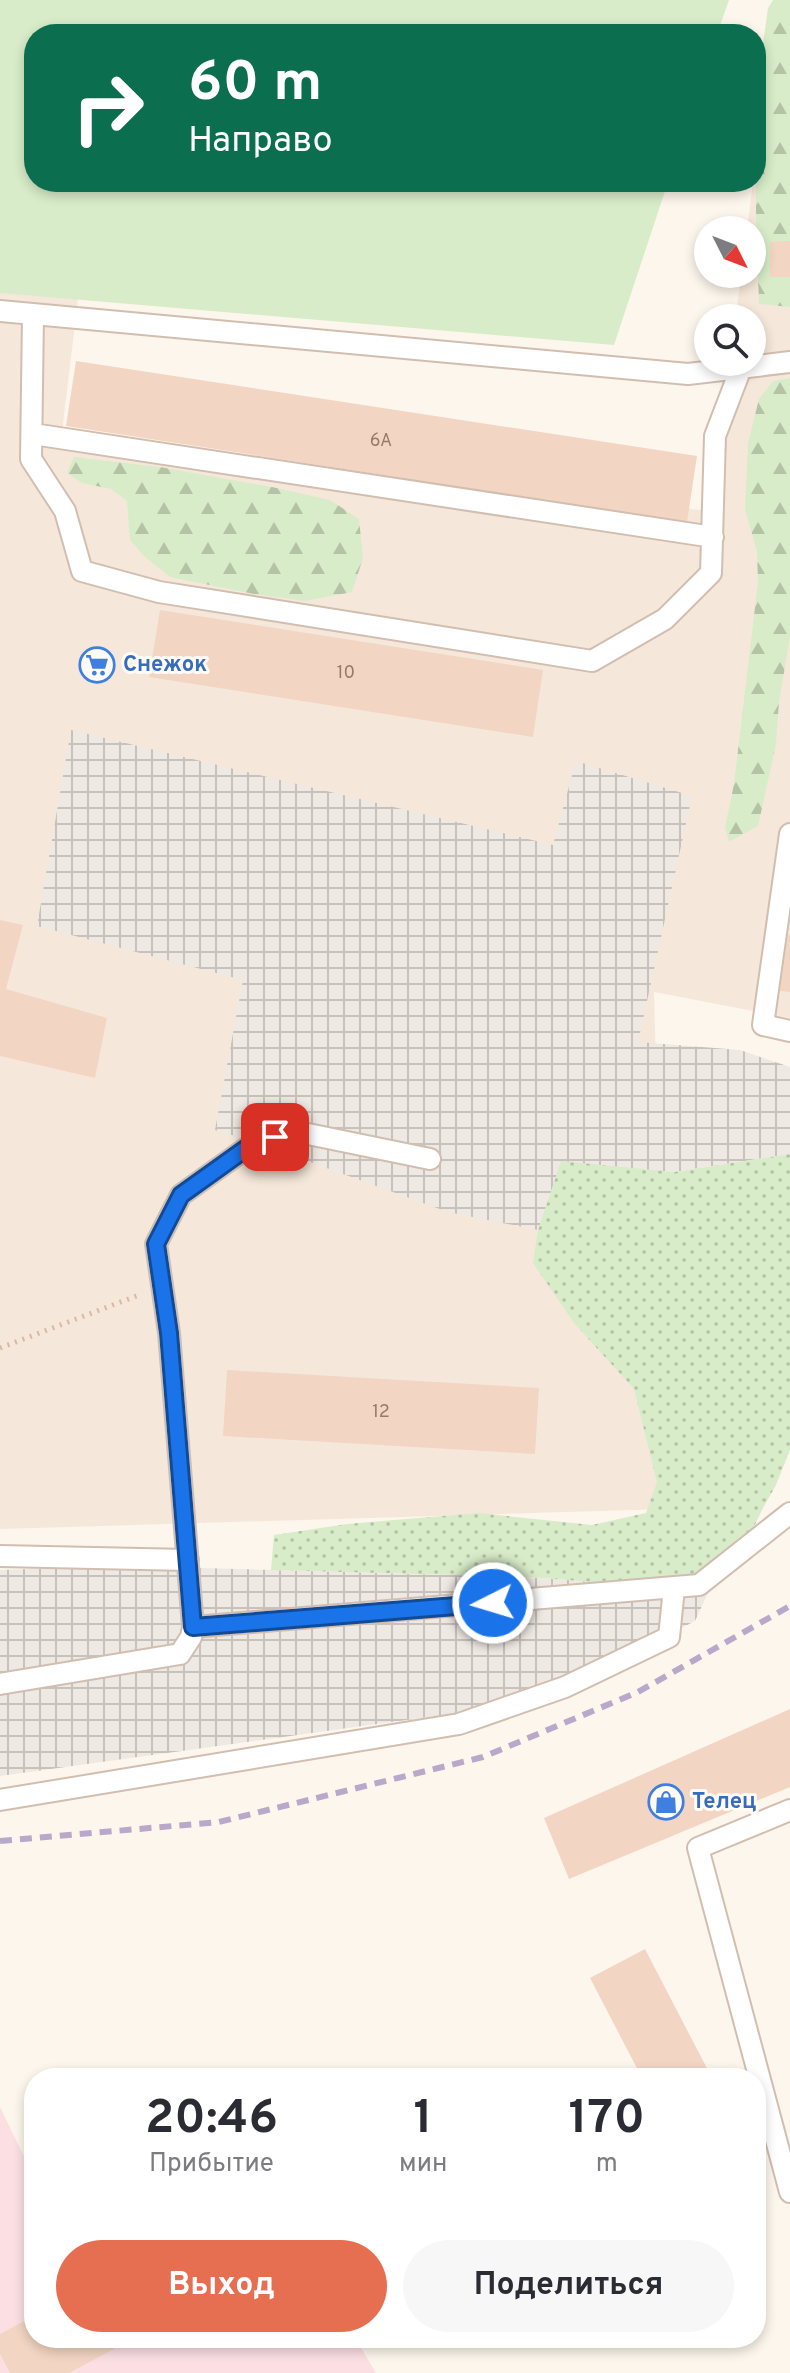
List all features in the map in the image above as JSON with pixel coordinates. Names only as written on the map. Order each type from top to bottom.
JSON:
[{"type":"lane","points":[[0,311],[694,373]]},
{"type":"lane","points":[[33,314],[31,459],[65,511],[82,571],[159,592],[592,661],[665,619],[711,573],[715,436],[738,376]]},
{"type":"lane","points":[[766,365],[790,362]]},
{"type":"lane","points":[[33,434],[713,537]]},
{"type":"lane","points":[[790,834],[763,1025],[790,1031]]},
{"type":"lane","points":[[0,1684],[180,1654],[191,1637],[193,1627],[169,1333],[156,1244],[181,1195],[255,1142],[275,1137],[308,1134],[430,1159]]},
{"type":"lane","points":[[193,1627],[699,1585],[790,1513]]},
{"type":"lane","points":[[0,1556],[188,1560]]},
{"type":"lane","points":[[0,1800],[459,1724],[565,1687],[669,1637],[674,1588]]},
{"type":"lane","points":[[757,2068],[698,1848],[790,1810]]},
{"type":"lane","points":[[766,2102],[790,2192]]},
{"type":"path","points":[[0,1348],[162,1286]]},
{"type":"shaded area","points":[[0,0],[24,24],[24,192],[91,192],[61,441],[710,511],[728,376],[766,376],[766,304],[738,304],[739,288],[766,288],[766,216],[749,216],[752,192],[766,192],[766,128],[790,0],[790,1018],[654,992],[668,1509],[0,1529]]},
{"type":"shaded area","points":[[71,730],[553,845],[576,761],[692,796],[638,1042],[740,1050],[790,1067],[790,1154],[674,1172],[562,1162],[538,1230],[448,1212],[215,1130],[243,980],[37,926]]},
{"type":"shaded area","points":[[129,1566],[529,1577],[709,1591],[695,1621],[575,1683],[479,1710],[0,1776],[0,1570]]},
{"type":"shaded area","points":[[0,2107],[24,2156],[24,2348],[361,2348],[376,2373],[0,2373]]},
{"type":"green space","points":[[0,0],[729,0],[721,24],[24,24],[24,192],[665,192],[614,345],[0,293]]},
{"type":"green space","points":[[773,0],[790,0],[790,307],[759,304],[758,288],[766,288],[766,216],[756,216],[756,192],[766,192],[768,8]]},
{"type":"green space","points":[[790,378],[790,637],[779,702],[776,744],[758,826],[729,842],[725,827],[734,784],[758,582],[757,552],[745,509],[748,443],[759,399],[773,381]]},
{"type":"green space","points":[[74,457],[160,467],[330,500],[359,519],[363,558],[352,592],[305,601],[170,577],[130,540],[127,501],[111,489],[82,483],[67,473]]},
{"type":"green space","points":[[790,1154],[790,1450],[736,1564],[709,1591],[529,1577],[271,1570],[274,1535],[347,1524],[478,1513],[592,1525],[646,1513],[657,1482],[634,1389],[574,1323],[533,1263],[538,1230],[561,1161],[674,1172]]},
{"type":"building","points":[[790,241],[790,277],[770,277],[770,242]]},
{"type":"building","points":[[76,361],[697,456],[687,522],[66,426]]},
{"type":"building","points":[[160,610],[543,670],[533,737],[149,677]]},
{"type":"building","points":[[0,920],[23,925],[6,989],[107,1018],[95,1078],[0,1056]]},
{"type":"building","points":[[790,936],[790,992],[780,991]]},
{"type":"building","points":[[227,1370],[539,1388],[535,1454],[223,1436]]},
{"type":"building","name":"Телец","points":[[790,1709],[790,1787],[569,1879],[544,1818]]},
{"type":"building","points":[[645,1949],[707,2068],[637,2068],[590,1978]]},
{"type":"building","points":[[24,2321],[24,2348],[114,2349],[69,2373],[10,2373],[0,2354],[0,2334]]},
{"type":"railway","points":[[0,1841],[219,1822],[483,1757],[638,1692],[790,1606]]},
{"type":"place","name":"Снежок","points":[[97,665]]},
{"type":"place","name":"Телец","points":[[666,1802]]},
{"type":"route","points":[[275,1137],[255,1142],[181,1195],[156,1244],[169,1333],[193,1627],[493,1603]]}]
